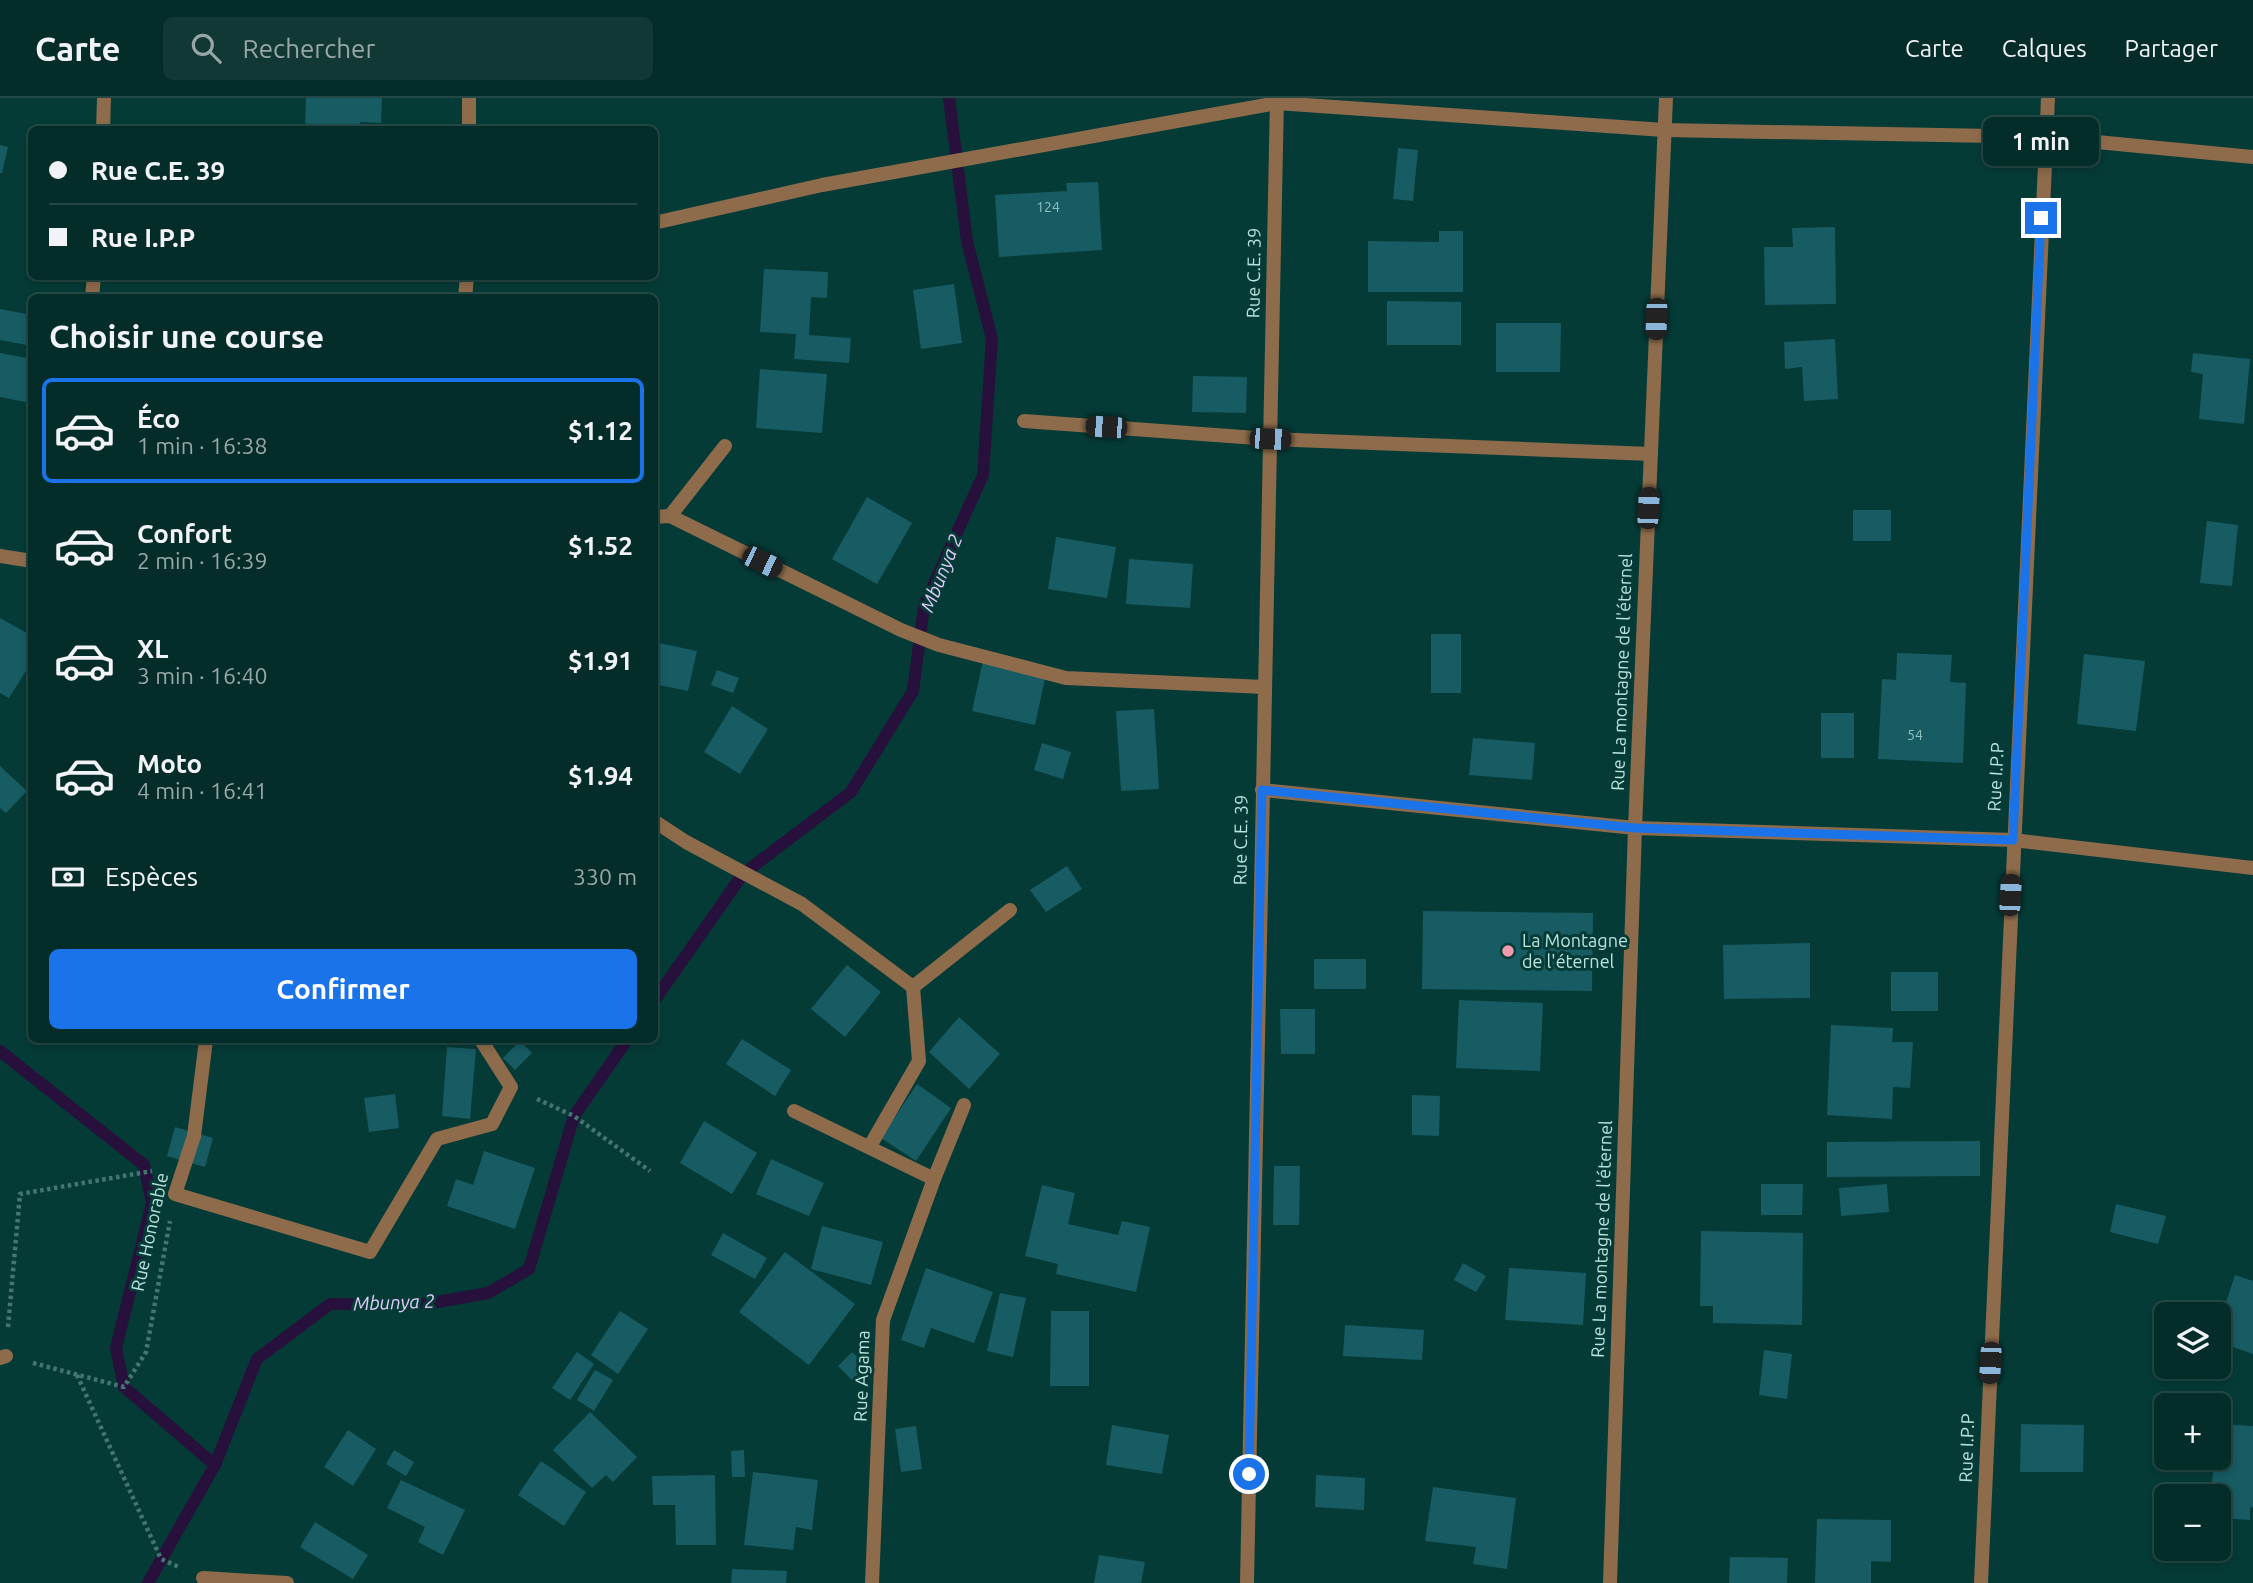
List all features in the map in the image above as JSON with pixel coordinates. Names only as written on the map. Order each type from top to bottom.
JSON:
[{"type":"street","points":[[103,126],[104,98]]},
{"type":"street","points":[[469,98],[469,126]]},
{"type":"street","name":"Rue La montagne de l'éternel","points":[[1610,1583],[1635,828],[1666,98]]},
{"type":"street","name":"Rue I.P.P","points":[[1981,1583],[2048,98]]},
{"type":"street","points":[[658,222],[822,185],[1277,101],[1664,130],[2045,137],[2253,157]]},
{"type":"street","name":"Rue C.E. 39","points":[[1247,1583],[1277,101]]},
{"type":"street","points":[[1024,421],[1270,439],[1651,454]]},
{"type":"street","points":[[670,516],[725,446]]},
{"type":"street","points":[[658,517],[670,516],[901,630],[939,645],[1066,678],[1264,687]]},
{"type":"street","points":[[0,556],[28,560]]},
{"type":"street","points":[[1262,790],[1635,828],[2013,840],[2253,868]]},
{"type":"street","points":[[658,824],[686,842],[802,904],[913,987],[919,1061],[870,1146]]},
{"type":"street","points":[[913,987],[1010,909]]},
{"type":"street","name":"Rue Honorable","points":[[175,1194],[194,1136],[206,1043]]},
{"type":"street","points":[[175,1194],[370,1252],[437,1139],[492,1124],[511,1087],[483,1043]]},
{"type":"street","name":"Rue Agama","points":[[872,1583],[883,1321],[933,1178],[964,1105]]},
{"type":"street","points":[[794,1111],[933,1178]]},
{"type":"street","points":[[203,1578],[287,1583]]},
{"type":"path","points":[[511,1087],[574,1116],[650,1171]]},
{"type":"path","points":[[162,1169],[20,1194],[3,1357],[76,1374],[161,1559],[203,1578]]},
{"type":"path","name":"Rue Honorable","points":[[76,1374],[124,1387],[146,1352],[175,1194]]},
{"type":"building","points":[[306,98],[382,98],[381,123],[360,122],[360,126],[305,126]]},
{"type":"building","points":[[0,145],[8,147],[2,173],[0,173]]},
{"type":"building","points":[[1398,148],[1418,150],[1413,201],[1393,199]]},
{"type":"building","points":[[1098,182],[1102,250],[999,257],[995,195],[1067,191],[1066,183]]},
{"type":"building","points":[[1835,227],[1836,304],[1765,305],[1764,247],[1793,247],[1792,228]]},
{"type":"building","points":[[1439,231],[1463,231],[1463,292],[1368,292],[1368,241],[1439,242]]},
{"type":"building","points":[[764,269],[828,272],[827,298],[811,297],[809,335],[851,338],[849,363],[794,359],[796,334],[760,332]]},
{"type":"building","points":[[954,284],[962,343],[921,349],[913,290]]},
{"type":"building","points":[[1387,301],[1461,302],[1461,345],[1387,345]]},
{"type":"building","points":[[0,309],[28,314],[28,345],[0,340]]},
{"type":"building","points":[[1496,323],[1561,323],[1560,372],[1496,372]]},
{"type":"building","points":[[1835,339],[1838,399],[1804,401],[1802,367],[1785,369],[1784,342]]},
{"type":"building","points":[[0,353],[28,358],[28,403],[0,397]]},
{"type":"building","points":[[2193,353],[2250,359],[2244,424],[2199,419],[2203,374],[2191,372]]},
{"type":"building","points":[[760,369],[827,374],[822,433],[756,428]]},
{"type":"building","points":[[1193,376],[1247,377],[1246,413],[1192,412]]},
{"type":"building","points":[[867,497],[912,523],[877,584],[832,559]]},
{"type":"building","points":[[1853,510],[1891,510],[1891,541],[1853,541]]},
{"type":"building","points":[[2207,521],[2238,525],[2232,586],[2200,583]]},
{"type":"building","points":[[1056,537],[1116,547],[1107,598],[1048,589]]},
{"type":"building","points":[[1129,559],[1193,564],[1190,608],[1126,604]]},
{"type":"building","points":[[0,618],[28,634],[28,667],[9,698],[0,693]]},
{"type":"building","points":[[1431,634],[1461,634],[1461,693],[1431,693]]},
{"type":"building","points":[[658,643],[697,651],[688,691],[658,685]]},
{"type":"building","points":[[1897,653],[1952,655],[1950,682],[1966,683],[1963,763],[1878,759],[1882,679],[1896,680]]},
{"type":"building","points":[[2084,654],[2145,661],[2136,731],[2077,724]]},
{"type":"building","points":[[983,661],[1046,674],[1035,725],[972,711]]},
{"type":"building","points":[[717,670],[739,678],[733,693],[711,685]]},
{"type":"building","points":[[732,706],[768,729],[740,774],[704,752]]},
{"type":"building","points":[[1154,709],[1159,789],[1121,791],[1116,711]]},
{"type":"building","points":[[1821,713],[1854,713],[1854,758],[1821,758]]},
{"type":"building","points":[[1473,738],[1535,743],[1532,780],[1469,775]]},
{"type":"building","points":[[1042,743],[1071,752],[1063,779],[1034,770]]},
{"type":"building","points":[[0,766],[27,791],[6,813],[0,808]]},
{"type":"building","points":[[1067,866],[1082,889],[1046,912],[1030,890]]},
{"type":"building","name":"La Montagne de l'éternel","points":[[1423,911],[1593,913],[1592,991],[1422,989]]},
{"type":"building","points":[[1810,943],[1810,998],[1724,999],[1723,945]]},
{"type":"building","points":[[1314,959],[1366,959],[1366,989],[1314,989]]},
{"type":"building","points":[[847,965],[881,992],[845,1037],[811,1009]]},
{"type":"building","points":[[1891,972],[1938,972],[1938,1011],[1891,1011]]},
{"type":"building","points":[[1459,1000],[1543,1003],[1540,1071],[1456,1068]]},
{"type":"building","points":[[1280,1009],[1315,1009],[1315,1054],[1281,1054]]},
{"type":"building","points":[[959,1017],[1000,1054],[969,1089],[929,1052]]},
{"type":"building","points":[[1831,1025],[1893,1028],[1892,1042],[1913,1042],[1910,1088],[1893,1087],[1892,1119],[1827,1115]]},
{"type":"building","points":[[742,1039],[791,1070],[775,1096],[726,1064]]},
{"type":"building","points":[[518,1043],[522,1043],[532,1053],[515,1070],[503,1058]]},
{"type":"building","points":[[447,1047],[476,1049],[470,1119],[442,1116]]},
{"type":"building","points":[[917,1084],[951,1108],[916,1161],[881,1138]]},
{"type":"building","points":[[395,1094],[399,1128],[369,1132],[364,1098]]},
{"type":"building","points":[[1412,1095],[1440,1096],[1439,1136],[1412,1135]]},
{"type":"building","points":[[704,1121],[757,1153],[732,1194],[680,1163]]},
{"type":"building","points":[[175,1127],[213,1138],[205,1167],[167,1156]]},
{"type":"building","points":[[1980,1141],[1980,1176],[1827,1177],[1827,1142]]},
{"type":"building","points":[[484,1151],[535,1168],[515,1229],[447,1206],[456,1179],[473,1185]]},
{"type":"building","points":[[771,1159],[824,1183],[809,1216],[756,1194]]},
{"type":"building","points":[[1274,1166],[1300,1166],[1299,1225],[1273,1225]]},
{"type":"building","points":[[1761,1184],[1803,1184],[1802,1215],[1761,1215]]},
{"type":"building","points":[[1887,1184],[1889,1212],[1841,1216],[1839,1188]]},
{"type":"building","points":[[1042,1185],[1075,1193],[1068,1224],[1118,1235],[1122,1221],[1150,1227],[1136,1292],[1056,1274],[1058,1264],[1025,1256]]},
{"type":"building","points":[[2116,1204],[2166,1216],[2158,1244],[2110,1232]]},
{"type":"building","points":[[822,1226],[883,1242],[871,1285],[811,1269]]},
{"type":"building","points":[[1701,1231],[1803,1233],[1802,1325],[1713,1323],[1713,1306],[1700,1306]]},
{"type":"building","points":[[723,1233],[767,1258],[755,1279],[711,1255]]},
{"type":"building","points":[[785,1252],[855,1304],[809,1365],[739,1312]]},
{"type":"building","points":[[1463,1263],[1486,1276],[1476,1292],[1454,1280]]},
{"type":"building","points":[[926,1268],[993,1292],[974,1343],[931,1328],[924,1348],[901,1340]]},
{"type":"building","points":[[1509,1268],[1586,1273],[1583,1325],[1505,1320]]},
{"type":"building","points":[[2235,1275],[2253,1281],[2253,1354],[2231,1346],[2231,1302],[2226,1302]]},
{"type":"building","points":[[1000,1293],[1026,1298],[1013,1357],[987,1351]]},
{"type":"building","points":[[620,1311],[648,1329],[618,1374],[591,1355]]},
{"type":"building","points":[[1051,1311],[1089,1311],[1089,1386],[1050,1386]]},
{"type":"building","points":[[1345,1325],[1424,1330],[1422,1360],[1343,1356]]},
{"type":"building","points":[[1764,1350],[1792,1354],[1787,1399],[1759,1395]]},
{"type":"building","points":[[577,1352],[594,1364],[570,1400],[552,1388]]},
{"type":"building","points":[[852,1352],[867,1365],[852,1380],[838,1366]]},
{"type":"building","points":[[595,1370],[613,1380],[594,1411],[577,1400]]},
{"type":"building","points":[[590,1412],[637,1457],[613,1482],[606,1475],[592,1488],[553,1450]]},
{"type":"building","points":[[2021,1424],[2084,1425],[2083,1472],[2020,1472]]},
{"type":"building","points":[[1112,1425],[1169,1435],[1162,1474],[1106,1465]]},
{"type":"building","points":[[2231,1425],[2253,1426],[2253,1508],[2250,1507],[2250,1520],[2231,1519],[2231,1484],[2212,1484],[2213,1470],[2231,1470]]},
{"type":"building","points":[[916,1426],[922,1469],[901,1472],[895,1429]]},
{"type":"building","points":[[348,1430],[376,1449],[353,1486],[324,1467]]},
{"type":"building","points":[[394,1450],[414,1462],[406,1476],[386,1464]]},
{"type":"building","points":[[744,1450],[745,1477],[732,1477],[731,1451]]},
{"type":"building","points":[[541,1461],[586,1492],[564,1526],[518,1495]]},
{"type":"building","points":[[753,1472],[818,1480],[812,1530],[796,1527],[793,1550],[744,1545]]},
{"type":"building","points":[[715,1475],[716,1545],[676,1545],[675,1505],[653,1505],[652,1476]]},
{"type":"building","points":[[1316,1475],[1365,1478],[1364,1510],[1315,1507]]},
{"type":"building","points":[[401,1480],[465,1510],[443,1555],[418,1542],[425,1527],[387,1508]]},
{"type":"building","points":[[1433,1487],[1516,1498],[1507,1569],[1473,1564],[1476,1547],[1425,1541]]},
{"type":"building","points":[[1817,1519],[1891,1520],[1891,1562],[1871,1561],[1871,1583],[1815,1583]]},
{"type":"building","points":[[315,1522],[368,1555],[353,1579],[300,1547]]},
{"type":"building","points":[[1099,1555],[1145,1562],[1141,1583],[1094,1583]]},
{"type":"building","points":[[1730,1557],[1788,1558],[1787,1583],[1729,1583]]},
{"type":"building","points":[[732,1569],[787,1571],[786,1583],[731,1583]]},
{"type":"waterway","name":"Mbunya 2","points":[[658,995],[743,874],[851,792],[913,691],[924,606],[983,475],[992,339],[967,241],[949,98]]},
{"type":"waterway","name":"Mbunya 2","points":[[215,1465],[257,1359],[330,1304],[426,1304],[488,1293],[529,1269],[574,1116],[625,1043]]},
{"type":"waterway","name":"Mbunya 2","points":[[0,1051],[144,1165],[152,1203],[116,1348],[124,1387],[215,1465],[148,1583]]},
{"type":"place","name":"La Montagne de l'éternel","points":[[1508,951]]},
{"type":"route","points":[[1249,1474],[1262,790],[1635,828],[2013,840],[2041,218]]}]
